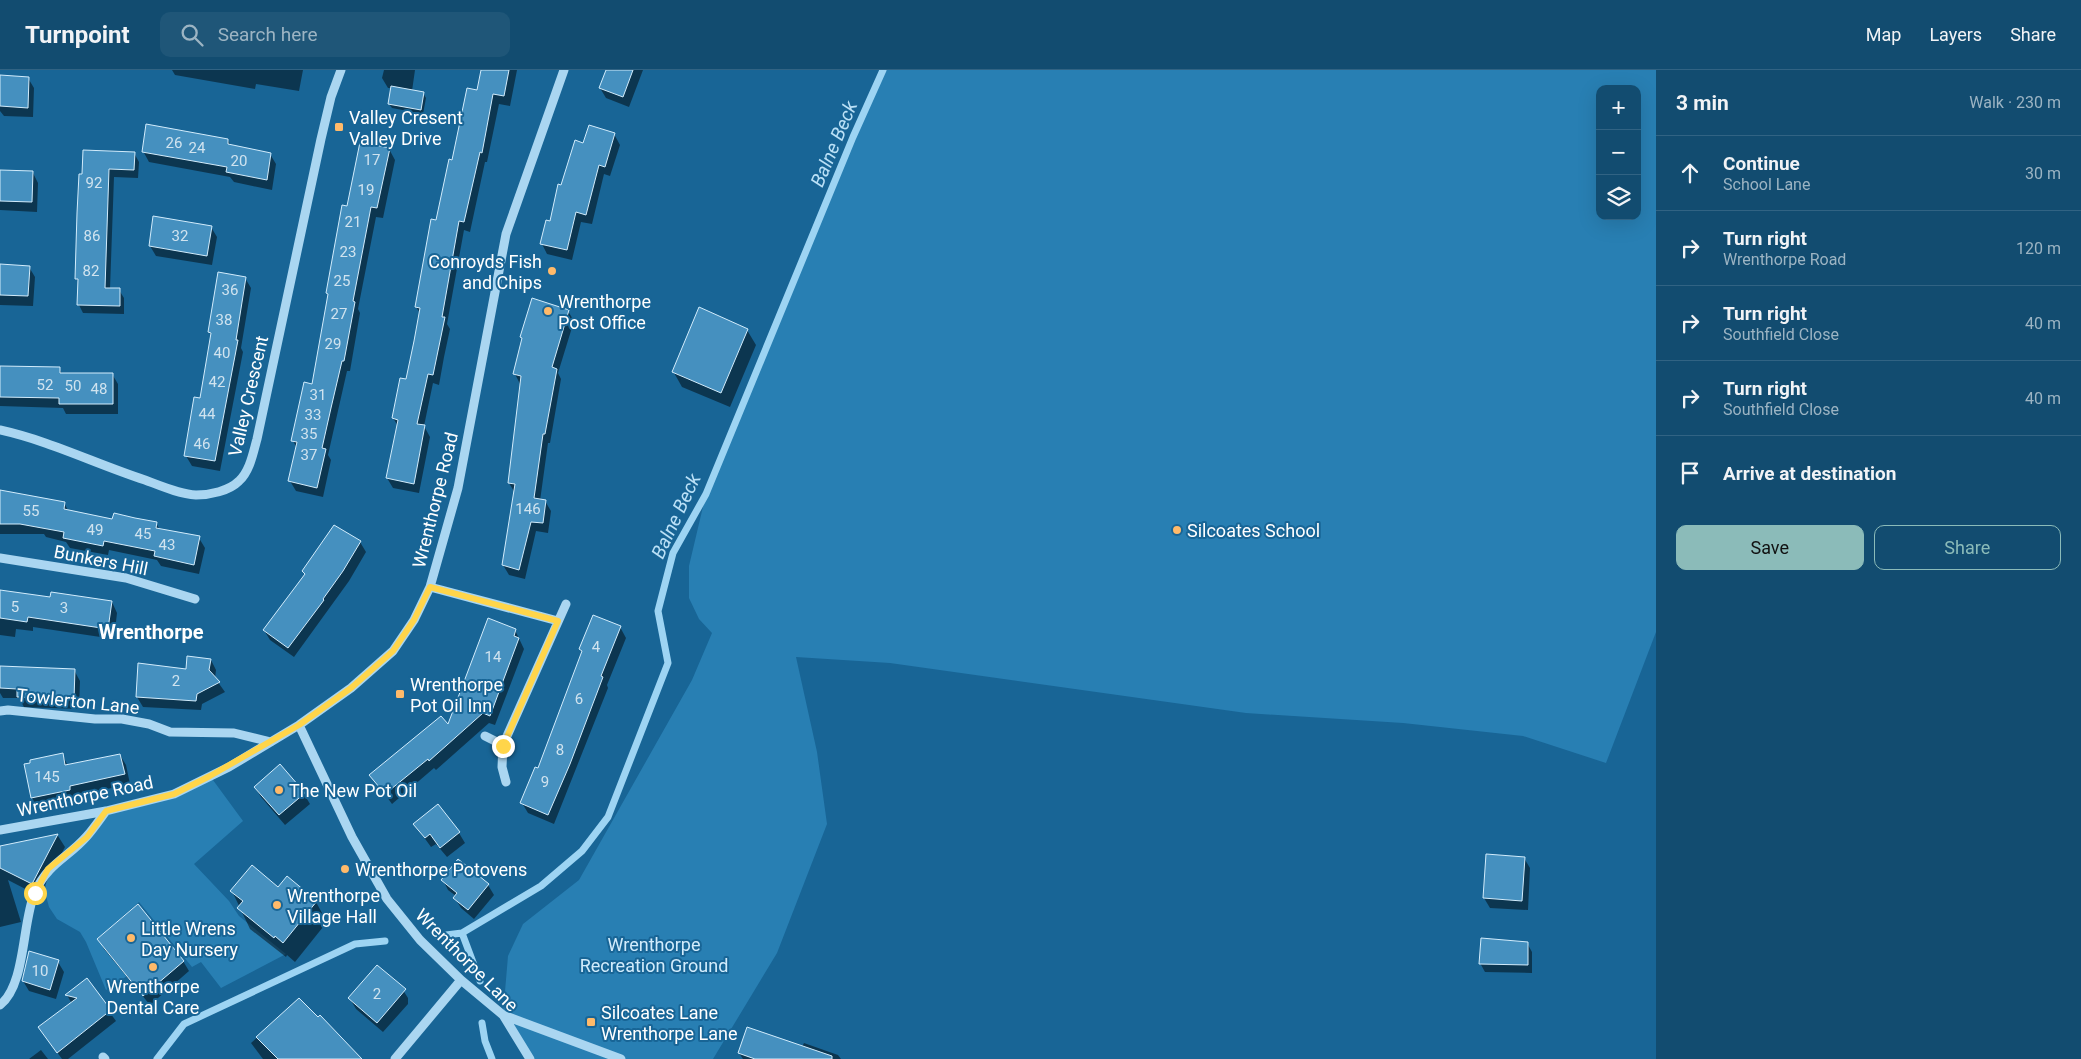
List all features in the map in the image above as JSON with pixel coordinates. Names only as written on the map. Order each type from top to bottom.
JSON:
[{"type":"street","name":"Valley Crescent","points":[[0,430],[26,436],[119,472],[194,495],[209,495],[240,481],[249,467],[257,439],[321,139],[331,97],[341,70]]},
{"type":"street","name":"Wrenthorpe Road","points":[[0,830],[106,811],[174,794],[229,767],[299,725],[351,688],[393,651],[414,620],[430,587],[458,488],[506,234],[564,70]]},
{"type":"street","name":"Bunkers Hill","points":[[0,558],[126,578],[195,599]]},
{"type":"street","points":[[430,587],[558,621]]},
{"type":"street","points":[[506,782],[502,766],[503,746],[566,604]]},
{"type":"street","name":"Towlerton Lane","points":[[0,711],[8,710],[94,719],[122,719],[149,724],[170,732],[234,733],[271,742]]},
{"type":"street","name":"Wrenthorpe Lane","points":[[299,725],[352,837],[387,899],[420,940],[460,980],[503,1015],[530,1059]]},
{"type":"street","points":[[485,736],[503,746]]},
{"type":"street","points":[[0,1005],[6,1000],[19,970],[26,931],[35,893],[39,885],[48,869],[87,837],[106,811]]},
{"type":"street","points":[[394,1059],[460,980]]},
{"type":"street","points":[[503,1015],[622,1059]]},
{"type":"green space","name":"Silcoates School","points":[[883,70],[1656,70],[1656,632],[1606,763],[1523,736],[1403,723],[1246,713],[890,663],[796,657],[817,752],[827,824],[777,953],[713,1059],[530,1059],[503,1015],[508,956],[523,924],[579,880],[692,680],[712,633],[699,619],[689,598],[689,566],[706,494],[853,137]]},
{"type":"green space","points":[[210,776],[243,821],[194,864],[229,901],[239,916],[286,954],[221,988],[201,962],[192,967],[139,902],[97,939],[127,976],[106,990],[80,932],[57,919],[49,907],[45,892],[48,869],[106,811],[174,794]]},
{"type":"building","points":[[481,70],[509,70],[504,96],[493,94],[482,153],[480,152],[464,222],[459,221],[442,317],[445,317],[433,375],[428,374],[417,424],[425,425],[414,484],[386,478],[398,420],[392,418],[400,378],[406,379],[414,341],[420,308],[415,307],[431,219],[436,220],[449,159],[452,160],[467,88],[477,90]]},
{"type":"building","points":[[606,70],[633,70],[623,97],[599,88]]},
{"type":"building","points":[[0,75],[29,77],[28,108],[0,106]]},
{"type":"building","points":[[391,86],[424,92],[421,110],[388,104]]},
{"type":"building","points":[[146,124],[228,139],[228,144],[271,153],[267,180],[226,172],[227,167],[142,152]]},
{"type":"building","points":[[589,125],[615,133],[605,167],[599,165],[586,215],[576,212],[567,250],[540,244],[546,220],[550,221],[558,184],[561,185],[575,140],[583,143]]},
{"type":"building","points":[[360,142],[390,148],[377,208],[371,207],[344,361],[342,361],[322,448],[326,449],[317,488],[288,481],[297,442],[291,441],[304,382],[312,384],[342,205],[347,206]]},
{"type":"building","points":[[83,150],[135,152],[134,170],[109,169],[105,288],[120,288],[120,306],[77,305],[78,279],[75,279],[77,213],[79,174],[82,174]]},
{"type":"building","points":[[0,170],[33,171],[32,202],[0,201]]},
{"type":"building","points":[[153,216],[212,226],[207,256],[149,246]]},
{"type":"building","points":[[0,264],[30,266],[28,296],[0,295]]},
{"type":"building","points":[[218,272],[246,277],[236,340],[238,340],[215,461],[184,456],[194,397],[200,398],[211,333],[208,332]]},
{"type":"building","points":[[532,298],[569,310],[552,367],[557,369],[545,434],[543,434],[534,498],[546,500],[543,523],[531,522],[519,570],[502,565],[515,484],[508,483],[521,376],[513,374],[522,338],[520,337]]},
{"type":"building","points":[[699,307],[748,329],[721,393],[672,372]]},
{"type":"building","points":[[0,366],[60,367],[60,373],[113,373],[113,404],[59,404],[59,398],[0,397]]},
{"type":"building","points":[[0,490],[65,502],[64,509],[112,519],[114,513],[157,522],[156,528],[200,536],[194,565],[154,556],[155,551],[104,541],[103,546],[63,538],[64,532],[20,524],[0,524]]},
{"type":"building","points":[[334,525],[361,541],[324,600],[288,648],[263,630],[305,574],[302,571]]},
{"type":"building","points":[[0,590],[50,597],[51,592],[112,601],[108,629],[28,617],[27,622],[0,618]]},
{"type":"building","points":[[593,615],[621,626],[570,764],[548,815],[520,803],[535,767],[538,768],[582,651],[579,649]]},
{"type":"building","points":[[488,618],[516,629],[514,636],[519,638],[490,716],[483,713],[429,761],[428,759],[385,794],[369,775],[441,716],[448,724]]},
{"type":"building","points":[[187,656],[211,659],[209,670],[220,682],[197,694],[196,701],[136,697],[138,663],[186,669]]},
{"type":"building","points":[[0,666],[75,669],[74,699],[17,697],[17,689],[0,688]]},
{"type":"building","points":[[63,753],[65,765],[120,754],[125,774],[70,786],[70,790],[31,798],[24,764],[30,763],[30,760]]},
{"type":"building","name":"The New Pot Oil","points":[[280,764],[305,793],[279,815],[254,787]]},
{"type":"building","points":[[438,804],[460,832],[440,848],[430,834],[425,838],[413,824]]},
{"type":"building","points":[[58,834],[32,884],[0,868],[0,846]]},
{"type":"building","points":[[1486,854],[1525,857],[1522,901],[1483,898]]},
{"type":"building","points":[[458,859],[489,884],[468,910],[453,898],[457,893],[441,880]]},
{"type":"building","name":"Wrenthorpe Village Hall","points":[[252,865],[278,887],[287,876],[317,901],[283,943],[237,908],[243,901],[230,891]]},
{"type":"building","points":[[138,904],[184,961],[143,996],[97,939]]},
{"type":"building","points":[[1481,938],[1528,942],[1528,965],[1479,964]]},
{"type":"building","points":[[29,951],[59,960],[50,990],[22,981]]},
{"type":"building","points":[[377,965],[406,989],[377,1023],[348,998]]},
{"type":"building","points":[[87,978],[111,1010],[57,1053],[38,1027],[77,998],[65,995]]},
{"type":"building","points":[[299,998],[318,1017],[320,1015],[362,1059],[278,1059],[256,1037]]},
{"type":"building","points":[[747,1027],[832,1056],[832,1059],[755,1059],[738,1053]]},
{"type":"waterway","name":"Balne Beck","points":[[438,936],[462,933],[541,886],[582,851],[608,817],[668,663],[658,611],[673,553],[706,494],[853,137],[883,70]]},
{"type":"waterway","name":"Balne Beck","points":[[462,933],[480,981]]},
{"type":"waterway","points":[[157,1059],[184,1024],[355,944],[385,941]]},
{"type":"waterway","name":"Balne Beck","points":[[482,1023],[485,1041],[492,1059]]},
{"type":"place","name":"Valley Cresent Valley Drive","points":[[339,127]]},
{"type":"place","name":"Conroyds Fish and Chips","points":[[552,271]]},
{"type":"place","name":"Wrenthorpe Post Office","points":[[548,311]]},
{"type":"place","name":"Silcoates School","points":[[1177,530]]},
{"type":"place","name":"Wrenthorpe Pot Oil Inn","points":[[400,694]]},
{"type":"place","name":"The New Pot Oil","points":[[279,790]]},
{"type":"place","name":"Wrenthorpe Potovens","points":[[345,869]]},
{"type":"place","name":"Wrenthorpe Village Hall","points":[[277,905]]},
{"type":"place","name":"Little Wrens Day Nursery","points":[[131,938]]},
{"type":"place","name":"Wrenthorpe Dental Care","points":[[153,967]]},
{"type":"place","name":"Silcoates Lane Wrenthorpe Lane","points":[[591,1022]]},
{"type":"district","name":"Wrenthorpe","points":[[151,632]]},
{"type":"route","points":[[35,893],[48,869],[87,837],[106,811],[174,794],[229,767],[299,725],[351,688],[393,651],[414,620],[430,587],[558,621],[503,746]]},
{"type":"park label","name":"Wrenthorpe Recreation Ground","points":[[654,954]]}]
